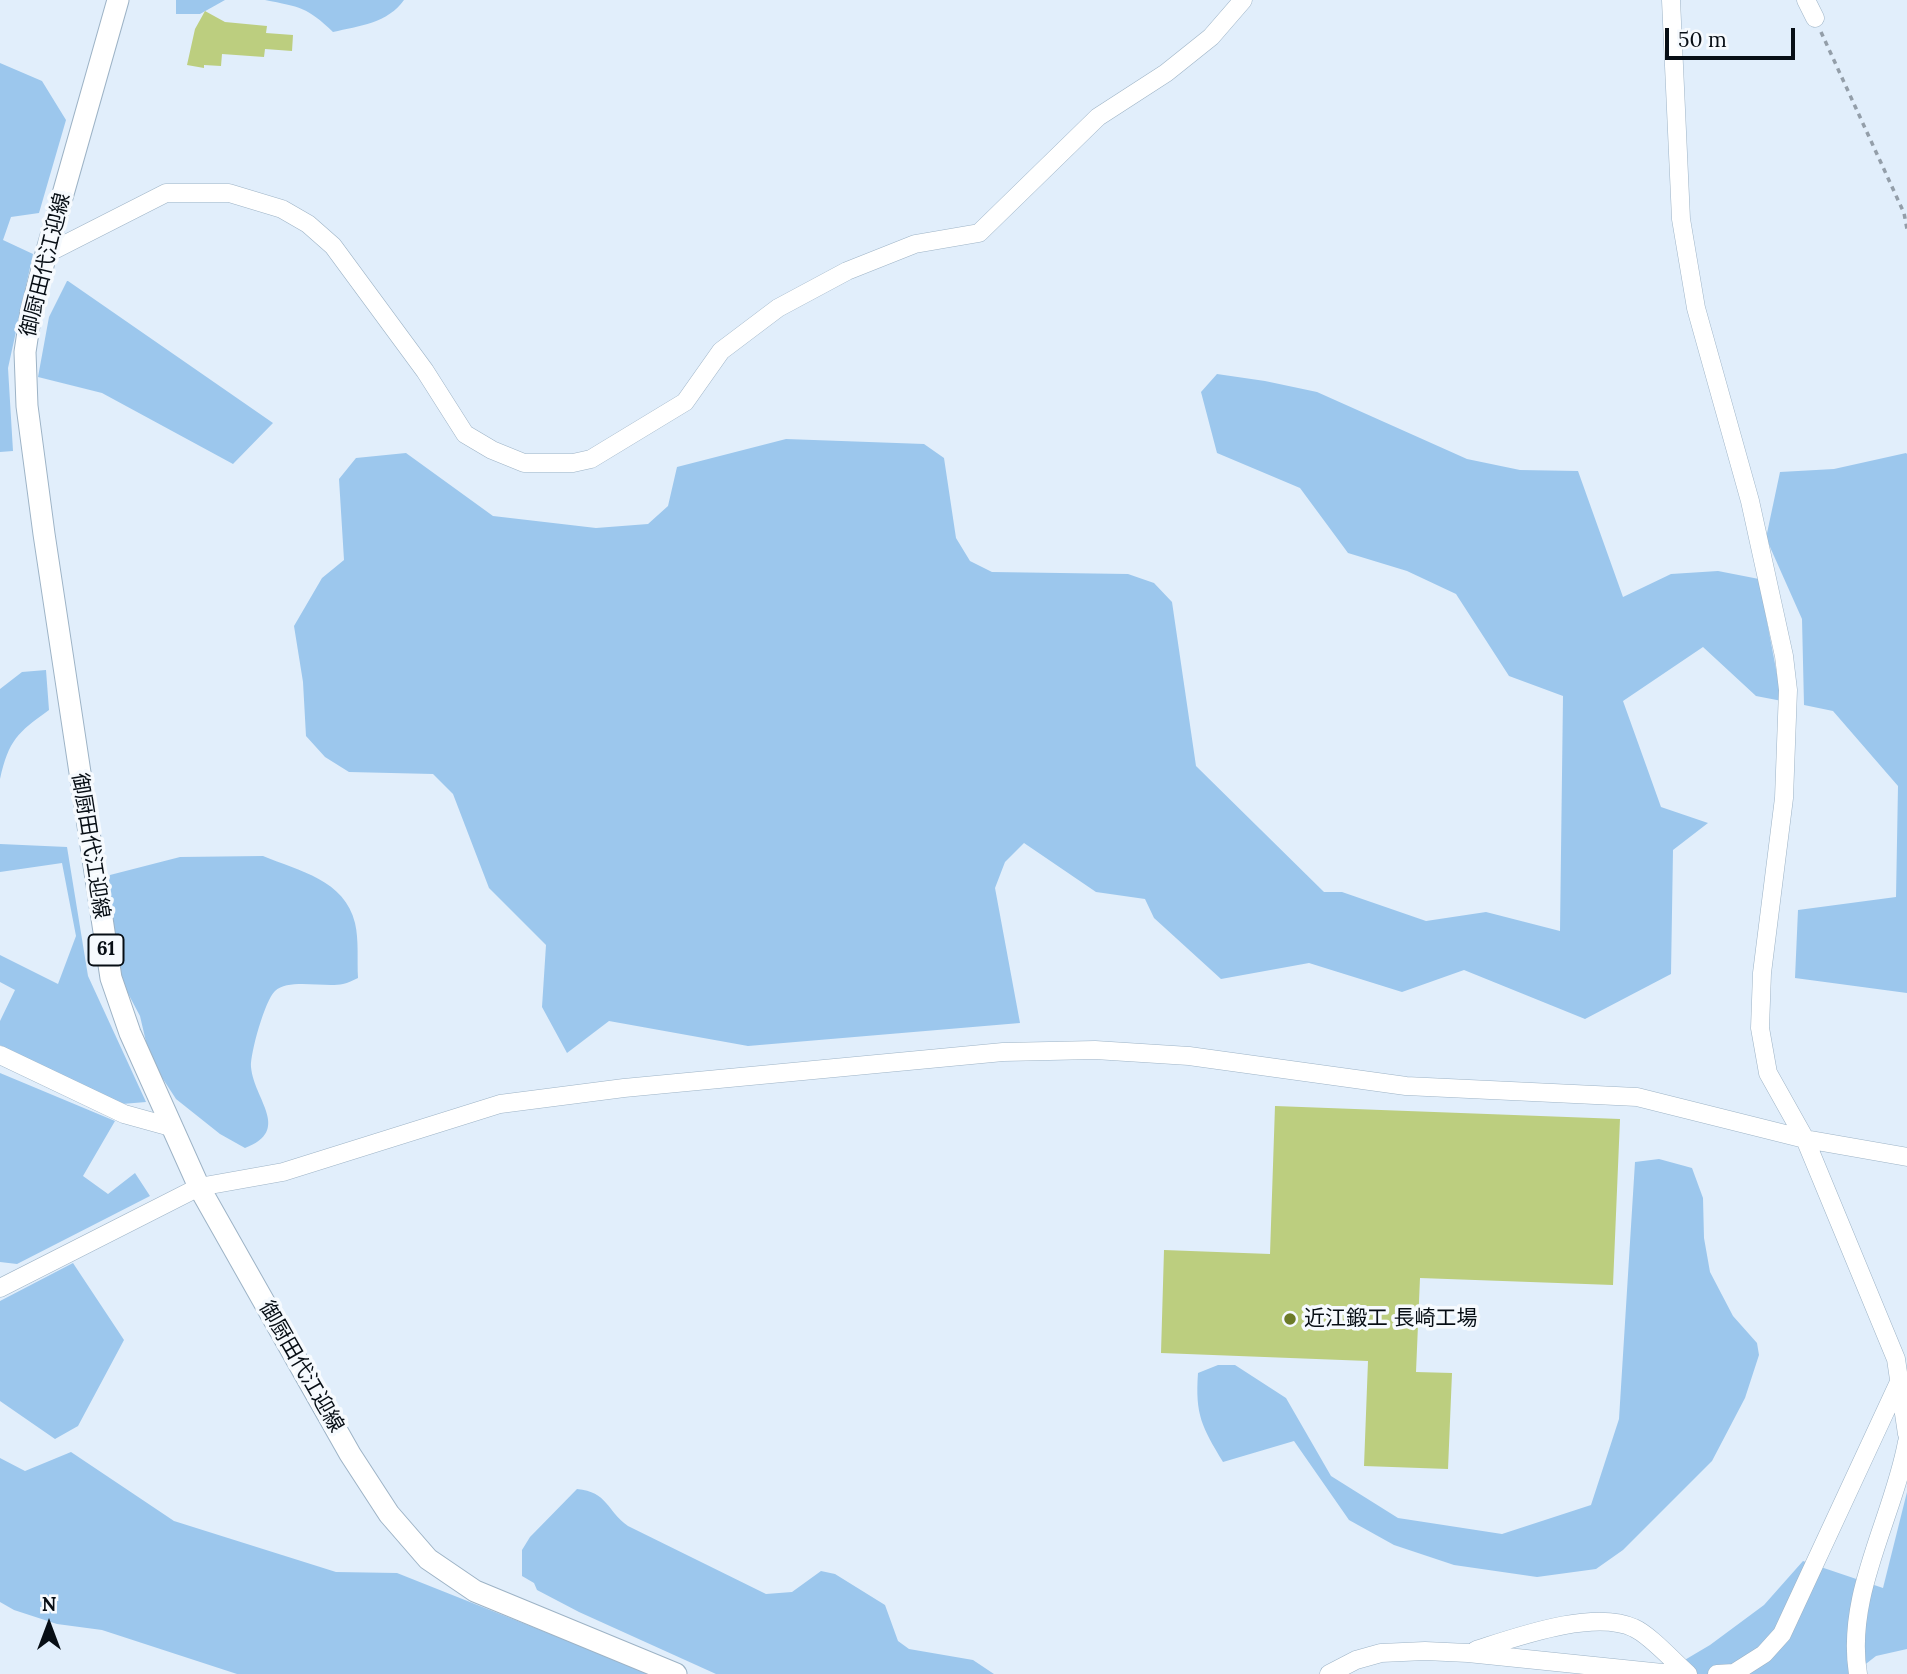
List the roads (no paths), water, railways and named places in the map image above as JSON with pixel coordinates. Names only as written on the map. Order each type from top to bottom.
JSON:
[{"type":"main road","name":"御厨田代江迎線","points":[[118,0],[46,254],[31,312],[25,352],[27,406],[44,534],[111,978],[130,1033],[199,1187],[350,1454],[389,1514],[428,1559],[475,1591],[676,1674]]},
{"type":"street","points":[[46,254],[166,193],[229,193],[282,209],[308,224],[333,246],[425,371],[465,434],[492,450],[524,463],[573,463],[591,459],[685,402],[721,351],[778,307],[847,271],[915,244],[979,233],[1098,117],[1166,73],[1211,37],[1243,0]]},
{"type":"street","points":[[1671,0],[1681,219],[1696,307],[1750,501],[1784,656],[1788,690],[1784,798],[1762,973],[1760,1028],[1768,1073],[1805,1139],[1896,1359],[1907,1434]]},
{"type":"street","points":[[1806,0],[1815,18]]},
{"type":"street","points":[[0,1288],[199,1187],[284,1172],[500,1104],[624,1088],[1003,1052],[1095,1050],[1189,1056],[1406,1086],[1637,1097],[1805,1139],[1907,1157]]},
{"type":"street","points":[[0,1055],[124,1114],[171,1127]]},
{"type":"street","points":[[1717,1674],[1734,1673],[1765,1654],[1782,1634],[1899,1382]]},
{"type":"street","points":[[1858,1674],[1855,1660],[1857,1615],[1907,1442]]},
{"type":"street","points":[[1468,1653],[1563,1625],[1614,1621],[1637,1629],[1688,1674]]},
{"type":"street","points":[[1329,1674],[1356,1660],[1381,1653],[1468,1653],[1672,1674]]},
{"type":"place","name":"近江鍛工 長崎工場","points":[[1290,1319]]}]
